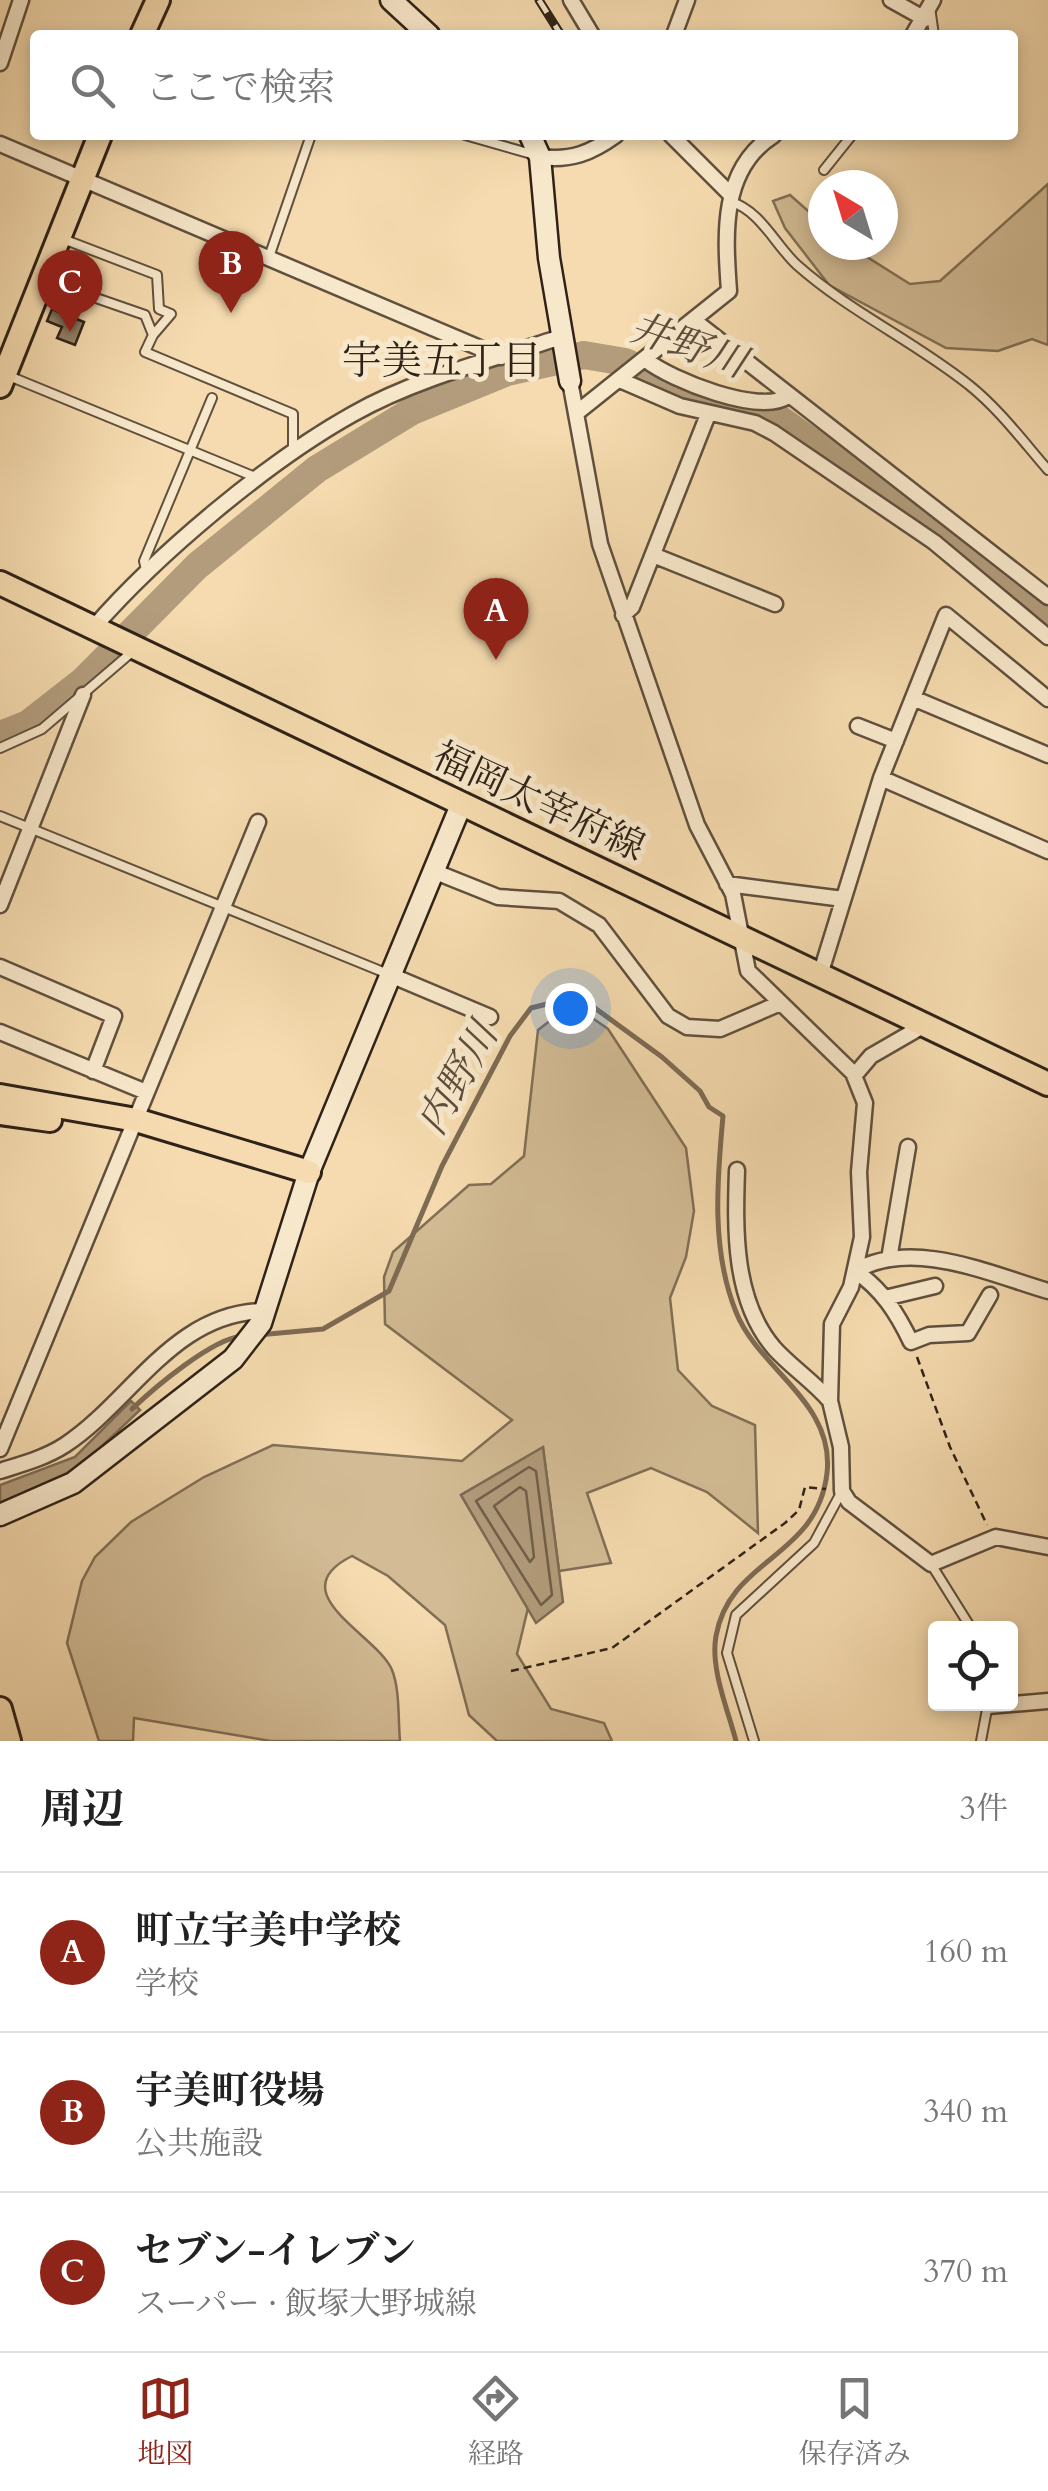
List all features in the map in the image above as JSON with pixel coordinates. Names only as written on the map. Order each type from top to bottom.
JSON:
[{"type":"main road","points":[[144,30],[158,0]]},
{"type":"main road","points":[[2,377],[98,140]]},
{"type":"main road","name":"福岡太宰府線","points":[[0,583],[1048,1084]]},
{"type":"main road","points":[[0,1096],[133,1125],[308,1172]]},
{"type":"main road","points":[[0,1114],[133,1125]]},
{"type":"main road","points":[[0,1708],[9,1741]]},
{"type":"street","points":[[0,64],[21,0]]},
{"type":"street","points":[[392,0],[423,30]]},
{"type":"street","points":[[571,0],[589,30]]},
{"type":"street","points":[[676,30],[687,0]]},
{"type":"street","points":[[891,0],[929,9]]},
{"type":"street","points":[[532,140],[540,156],[561,337],[579,412],[600,544],[623,615],[698,825],[727,884],[746,940],[748,971],[854,1076],[865,1103],[865,1139],[859,1172],[862,1237],[855,1271],[832,1324],[830,1400],[841,1447],[842,1491],[850,1502],[931,1564],[996,1537],[1048,1546]]},
{"type":"street","points":[[540,156],[562,160],[593,152],[609,140]]},
{"type":"street","points":[[676,140],[731,198]]},
{"type":"street","points":[[579,412],[696,322],[729,291],[725,235],[731,198],[742,165],[769,140]]},
{"type":"street","points":[[0,144],[501,357]]},
{"type":"street","points":[[696,322],[1048,597]]},
{"type":"street","points":[[98,628],[198,525],[354,413],[423,381],[561,337]]},
{"type":"street","points":[[646,360],[691,385],[764,405],[777,405],[788,396]]},
{"type":"street","points":[[620,380],[680,406],[755,423],[774,433],[934,542],[1048,637]]},
{"type":"street","points":[[623,615],[632,606],[707,417]]},
{"type":"street","points":[[652,555],[775,604]]},
{"type":"street","points":[[820,975],[881,778],[946,615],[1048,700]]},
{"type":"street","points":[[0,904],[83,695]]},
{"type":"street","points":[[913,698],[1048,754]]},
{"type":"street","points":[[858,726],[896,741]]},
{"type":"street","points":[[881,778],[1048,851]]},
{"type":"street","points":[[0,1516],[73,1483],[233,1358],[263,1317],[308,1172],[461,805]]},
{"type":"street","points":[[0,1448],[258,822]]},
{"type":"street","points":[[433,871],[498,896],[559,901],[599,925],[668,1016],[687,1028],[720,1029],[778,1004]]},
{"type":"street","points":[[727,884],[843,899]]},
{"type":"street","points":[[0,968],[114,1016],[92,1071]]},
{"type":"street","points":[[388,974],[490,1017]]},
{"type":"street","points":[[854,1076],[871,1056],[916,1030],[920,1023]]},
{"type":"street","points":[[0,1032],[146,1092]]},
{"type":"street","points":[[889,1259],[908,1147]]},
{"type":"street","points":[[737,1170],[737,1253],[754,1313],[772,1346],[830,1400]]},
{"type":"street","points":[[855,1271],[889,1259],[977,1268],[1048,1290]]},
{"type":"street","points":[[855,1271],[885,1298],[910,1342],[928,1334],[968,1332],[990,1295]]},
{"type":"street","points":[[885,1298],[935,1286]]},
{"type":"street","points":[[0,1471],[67,1444],[129,1384],[207,1324],[242,1311],[263,1317]]},
{"type":"street","points":[[1018,1703],[1048,1701]]},
{"type":"lane","points":[[268,256],[309,140]]},
{"type":"lane","points":[[483,140],[540,156]]},
{"type":"lane","points":[[824,170],[848,140]]},
{"type":"lane","points":[[731,198],[746,207],[789,258],[828,293],[967,383],[998,411],[1048,470]]},
{"type":"lane","points":[[59,238],[157,276],[159,309],[171,314],[145,352],[293,414],[293,454]]},
{"type":"lane","points":[[42,279],[145,315],[153,335]]},
{"type":"lane","points":[[2,377],[260,480]]},
{"type":"lane","points":[[147,574],[144,561],[212,398]]},
{"type":"lane","points":[[0,748],[42,729],[136,648]]},
{"type":"lane","points":[[0,816],[388,974]]},
{"type":"lane","points":[[754,1741],[727,1652],[736,1615],[814,1543],[842,1491]]},
{"type":"lane","points":[[931,1564],[967,1621]]},
{"type":"lane","points":[[980,1741],[987,1711]]},
{"type":"path","points":[[910,1342],[950,1447],[987,1525]]},
{"type":"path","points":[[511,1671],[586,1656],[634,1636],[785,1524],[799,1510],[805,1487],[842,1491]]},
{"type":"shaded area","points":[[1048,184],[1048,345],[1032,339],[998,351],[946,348],[829,285],[810,260],[872,260],[910,284],[940,281]]},
{"type":"shaded area","points":[[790,195],[808,211],[808,258],[785,228],[773,201]]},
{"type":"shaded area","points":[[564,1010],[581,1010],[608,1029],[686,1148],[694,1211],[686,1257],[670,1298],[678,1370],[712,1406],[755,1425],[758,1533],[707,1492],[651,1468],[587,1493],[611,1563],[559,1571],[543,1448],[461,1495],[528,1608],[517,1654],[551,1709],[604,1723],[612,1741],[497,1741],[469,1715],[445,1625],[388,1576],[352,1556],[332,1570],[325,1584],[328,1599],[392,1670],[398,1695],[400,1741],[271,1741],[134,1718],[133,1741],[99,1741],[67,1643],[82,1581],[95,1557],[131,1522],[204,1477],[273,1445],[462,1461],[512,1420],[385,1324],[384,1277],[393,1252],[469,1185],[491,1184],[524,1156],[538,1030]]},
{"type":"water","points":[[131,1401],[140,1410],[76,1471],[0,1506],[0,1485],[75,1457]]},
{"type":"water","points":[[543,1447],[563,1602],[536,1623],[461,1495]]},
{"type":"building","points":[[52,309],[84,322],[75,345],[57,338],[62,327],[47,321]]},
{"type":"waterway","name":"井野川","points":[[0,735],[28,724],[83,681],[197,566],[317,469],[412,411],[507,372],[584,355],[625,362],[710,401],[775,416],[944,536],[1048,618]]},
{"type":"waterway","name":"内野川","points":[[258,1335],[323,1329],[389,1291],[442,1166],[510,1036],[531,1008],[563,1000],[588,1003],[662,1057],[700,1091],[709,1107],[723,1116],[718,1215],[728,1288],[747,1333],[808,1406],[826,1448],[827,1473],[820,1501],[807,1524],[738,1589],[724,1610],[716,1636],[718,1675],[736,1741]]},
{"type":"waterway","name":"内野川","points":[[132,1409],[200,1355],[242,1336]]},
{"type":"railway","points":[[539,0],[558,30]]},
{"type":"place","name":"宇美町役場","points":[[231,313]]},
{"type":"place","name":"セブン-イレブン","points":[[70,332]]},
{"type":"place","name":"町立宇美中学校","points":[[496,660]]},
{"type":"district","name":"宇美五丁目","points":[[442,361]]}]
